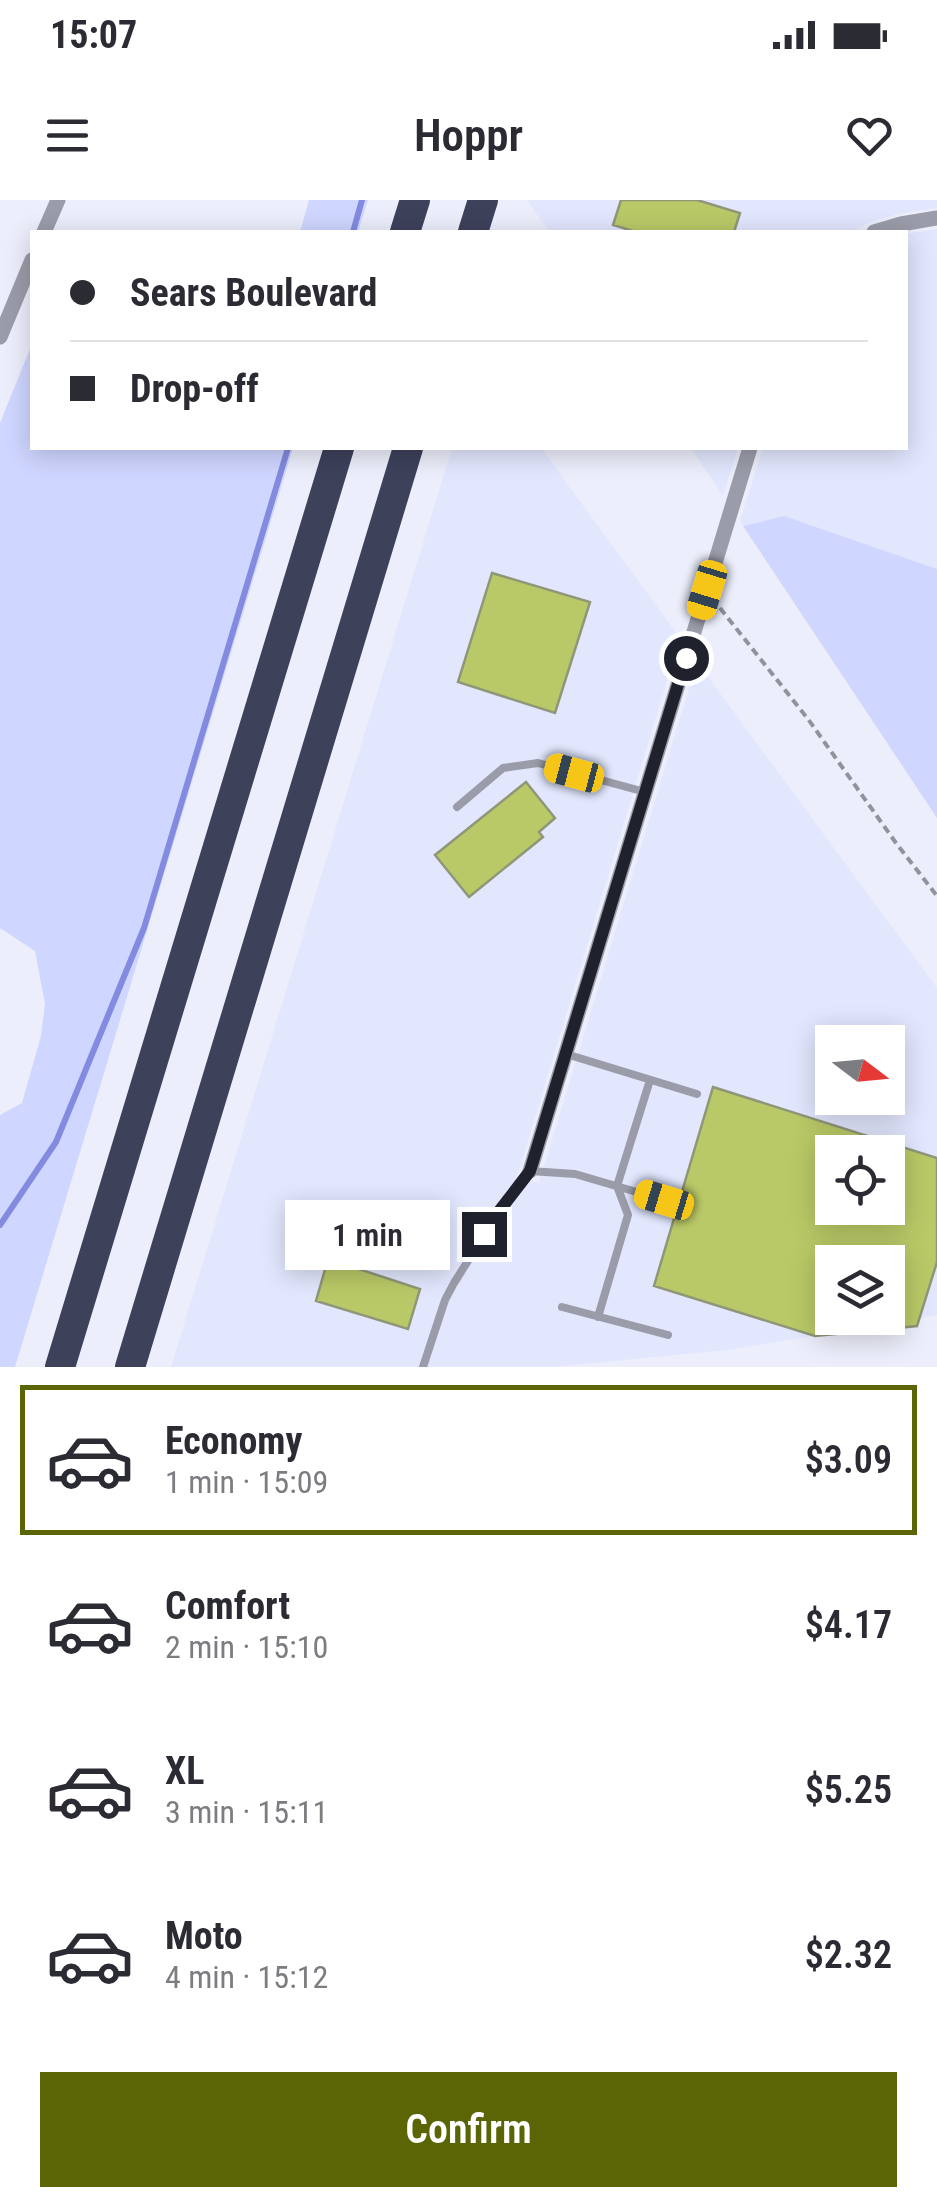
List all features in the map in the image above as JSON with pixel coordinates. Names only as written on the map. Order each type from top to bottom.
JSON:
[{"type":"highway","points":[[406,230],[414,200]]},
{"type":"highway","points":[[474,230],[483,200]]},
{"type":"highway","points":[[60,1367],[339,450]]},
{"type":"highway","points":[[130,1367],[407,450]]},
{"type":"street","points":[[45,230],[58,200]]},
{"type":"street","points":[[881,230],[937,218]]},
{"type":"street","points":[[0,337],[30,265]]},
{"type":"street","points":[[530,1171],[749,450]]},
{"type":"lane","points":[[457,807],[503,768],[538,763],[645,792]]},
{"type":"lane","points":[[566,1054],[697,1094]]},
{"type":"lane","points":[[598,1316],[628,1215],[617,1186],[650,1080]]},
{"type":"lane","points":[[423,1367],[454,1283],[530,1171],[575,1174],[664,1200]]},
{"type":"lane","points":[[562,1307],[668,1335]]},
{"type":"path","points":[[707,590],[808,719],[937,896]]},
{"type":"shaded area","points":[[309,200],[368,200],[359,230],[301,230]]},
{"type":"shaded area","points":[[527,200],[937,200],[937,208],[898,214],[855,230],[548,230]]},
{"type":"shaded area","points":[[937,229],[937,569],[784,516],[743,526],[740,521],[762,450],[908,450],[908,234]]},
{"type":"shaded area","points":[[30,349],[30,450],[292,450],[15,1367],[0,1367],[0,1115],[22,1103],[41,1036],[45,1004],[35,951],[0,928],[0,423]]},
{"type":"shaded area","points":[[451,450],[542,450],[680,638],[517,1177],[539,1183],[697,662],[937,988],[937,1315],[905,1320],[905,1245],[815,1245],[818,1335],[728,1350],[550,1367],[171,1367]]},
{"type":"shaded area","points":[[692,450],[737,450],[723,496]]},
{"type":"shaded area","points":[[784,516],[937,569],[937,818],[743,526]]},
{"type":"building","points":[[621,200],[697,200],[740,213],[735,230],[629,230],[613,225]]},
{"type":"building","points":[[492,573],[590,602],[555,713],[458,682]]},
{"type":"building","points":[[526,782],[555,818],[539,832],[543,837],[469,897],[435,855]]},
{"type":"building","points":[[713,1087],[864,1135],[815,1135],[815,1225],[905,1225],[905,1148],[937,1158],[937,1262],[917,1326],[905,1327],[905,1245],[815,1245],[815,1335],[825,1335],[815,1336],[654,1286]]},
{"type":"building","points":[[328,1259],[420,1289],[408,1329],[316,1301]]},
{"type":"waterway","points":[[354,230],[362,200]]},
{"type":"waterway","points":[[0,1225],[56,1142],[144,928],[287,450]]},
{"type":"route","points":[[484,1234],[530,1171],[686,658]]}]
